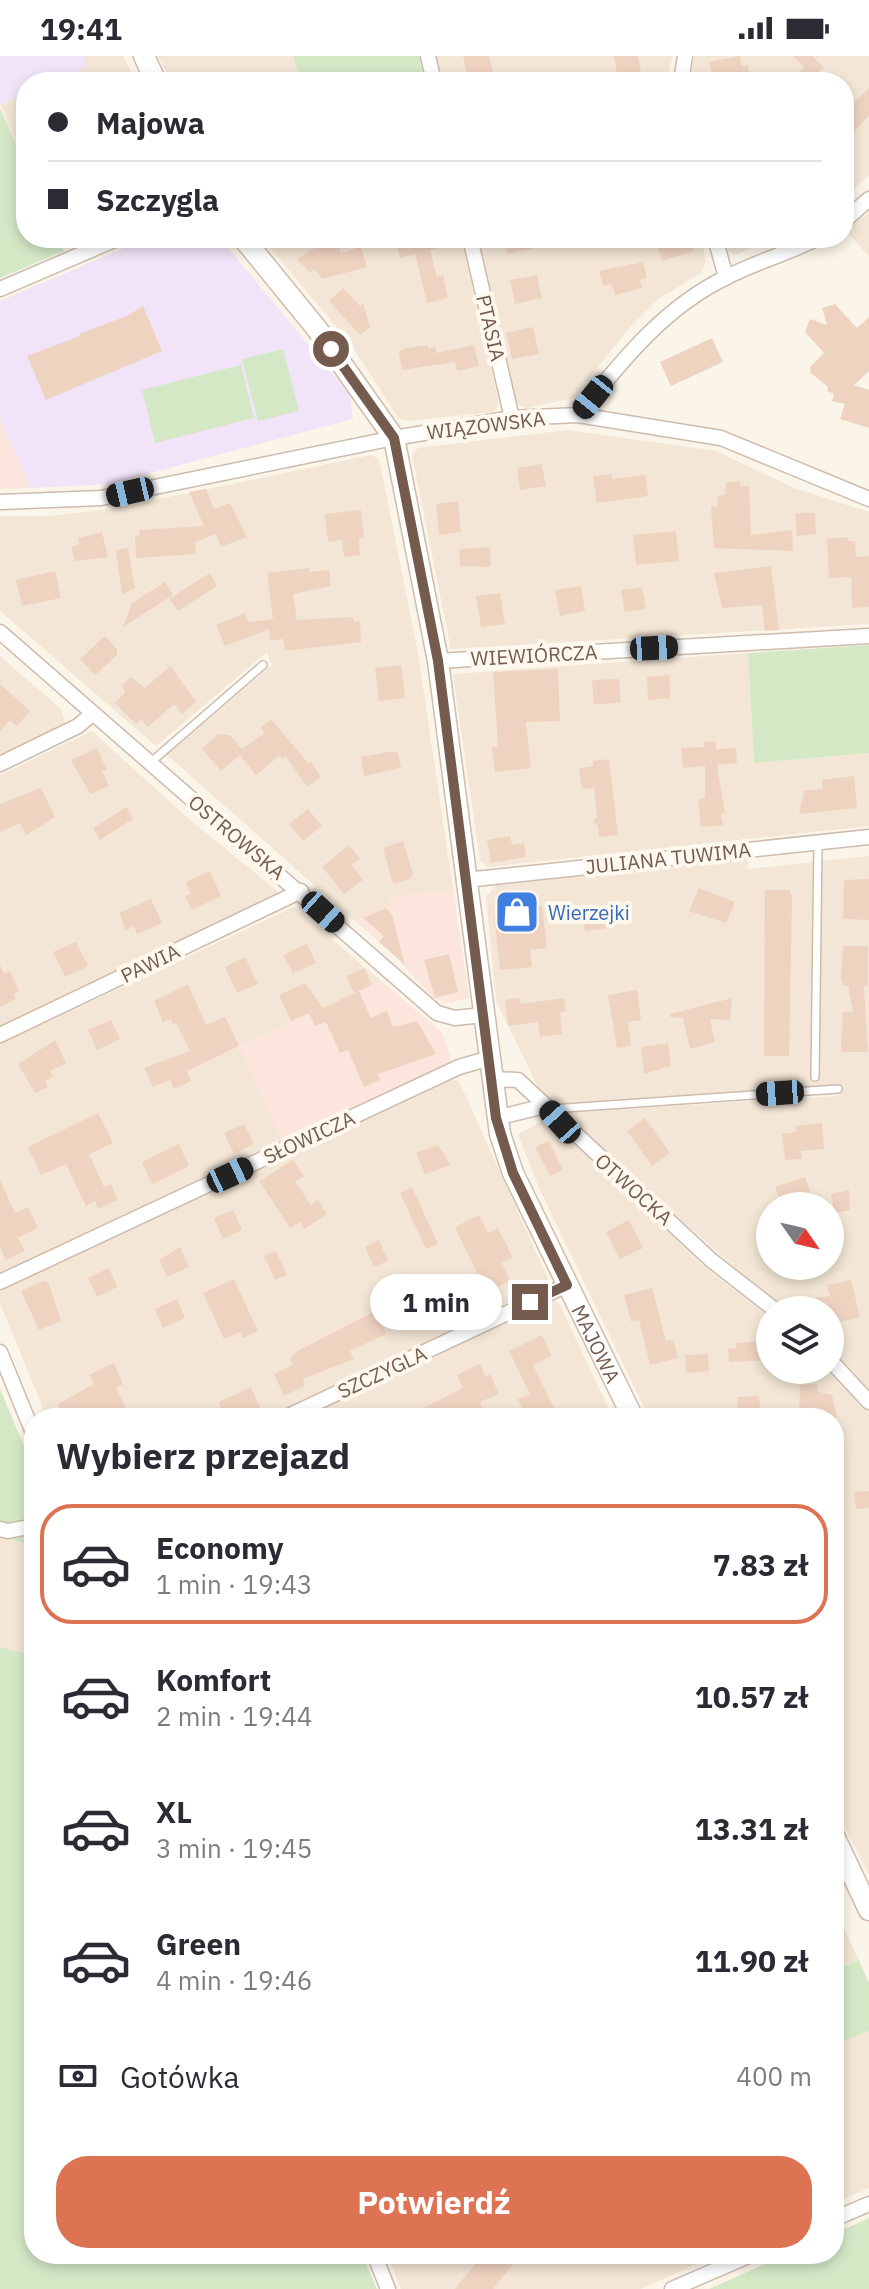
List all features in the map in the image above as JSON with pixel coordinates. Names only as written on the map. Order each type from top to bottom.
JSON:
[{"type":"street","points":[[0,289],[96,248]]},
{"type":"street","name":"MAJOWA","points":[[251,248],[317,329],[394,438],[438,661],[496,1118],[513,1173],[628,1408]]},
{"type":"street","name":"PTASIA","points":[[472,248],[512,418]]},
{"type":"street","points":[[718,248],[726,277]]},
{"type":"street","points":[[578,415],[652,329],[680,305],[726,277],[794,248]]},
{"type":"street","name":"WIĄZOWSKA","points":[[0,502],[101,498],[394,438],[512,418],[578,415],[721,438],[869,499]]},
{"type":"street","name":"OSTROWSKA","points":[[0,632],[301,891],[437,1013],[455,1018],[483,1015]]},
{"type":"street","name":"WIEWIÓRCZA","points":[[438,661],[869,636]]},
{"type":"street","points":[[0,764],[78,726],[92,714]]},
{"type":"street","name":"JULIANA TUWIMA","points":[[466,880],[869,837]]},
{"type":"street","name":"PAWIA","points":[[0,1035],[301,891]]},
{"type":"street","name":"SŁOWICZA","points":[[0,1282],[459,1067],[491,1068]]},
{"type":"street","name":"OTWOCKA","points":[[491,1068],[518,1080],[711,1260],[757,1296]]},
{"type":"street","points":[[496,1118],[547,1108]]},
{"type":"street","name":"SZCZYGLA","points":[[305,1408],[567,1285]]},
{"type":"street","points":[[0,1352],[24,1411]]},
{"type":"street","points":[[844,1375],[869,1402]]},
{"type":"street","points":[[4,1530],[24,1527]]},
{"type":"street","points":[[844,1857],[869,1910]]},
{"type":"street","points":[[844,2215],[869,2204]]},
{"type":"street","points":[[378,2264],[388,2289]]},
{"type":"street","points":[[672,2289],[730,2264]]},
{"type":"lane","points":[[150,763],[263,665]]},
{"type":"lane","points":[[815,1077],[818,842]]},
{"type":"lane","points":[[547,1108],[838,1089]]},
{"type":"shaded area","points":[[0,56],[83,56],[88,67],[76,72],[16,72],[16,97],[0,104]]},
{"type":"shaded area","points":[[83,56],[123,56],[131,72],[75,72],[87,67]]},
{"type":"shaded area","points":[[158,56],[293,56],[297,72],[166,72]]},
{"type":"shaded area","points":[[435,56],[672,56],[669,72],[439,72]]},
{"type":"shaded area","points":[[694,56],[869,56],[869,175],[854,188],[854,72],[692,72]]},
{"type":"shaded area","points":[[16,97],[16,142],[0,104]]},
{"type":"shaded area","points":[[869,213],[869,256],[854,240],[854,224]]},
{"type":"shaded area","points":[[125,248],[228,248],[350,395],[353,419],[109,484],[30,488],[0,418],[0,301]]},
{"type":"shaded area","points":[[270,248],[463,248],[499,404],[493,412],[409,421],[399,419],[350,343]]},
{"type":"shaded area","points":[[478,248],[703,248],[706,262],[701,273],[658,299],[631,326],[573,398],[526,408],[513,402]]},
{"type":"shaded area","points":[[726,248],[751,248],[736,255]]},
{"type":"shaded area","points":[[0,418],[30,488],[0,489]]},
{"type":"shaded area","points":[[567,430],[716,451],[794,488],[869,512],[869,624],[451,649],[412,455],[418,448]]},
{"type":"shaded area","points":[[371,455],[379,459],[418,653],[453,889],[389,897],[390,906],[355,921],[167,755],[272,665],[267,652],[156,746],[0,611],[0,516],[51,516],[111,509]]},
{"type":"shaded area","points":[[748,653],[754,763],[869,753],[869,826],[488,867],[480,860],[453,674]]},
{"type":"shaded area","points":[[0,656],[61,709],[66,725],[0,757]]},
{"type":"shaded area","points":[[92,731],[190,820],[277,891],[276,898],[0,1029],[0,775]]},
{"type":"shaded area","points":[[869,856],[869,1391],[844,1365],[844,1296],[767,1296],[561,1113],[838,1096],[839,1085],[551,1104],[543,1097],[496,1001],[486,897],[498,883],[749,857],[747,869]]},
{"type":"shaded area","points":[[453,889],[469,998],[449,1003],[433,998],[394,955],[355,921],[389,906],[388,897]]},
{"type":"shaded area","points":[[294,907],[381,981],[240,1046],[283,1142],[0,1274],[0,1044]]},
{"type":"shaded area","points":[[381,981],[442,1032],[451,1058],[448,1065],[283,1142],[239,1046]]},
{"type":"shaded area","points":[[452,1080],[459,1081],[549,1281],[546,1289],[288,1408],[43,1408],[0,1303],[0,1291]]},
{"type":"shaded area","points":[[544,1120],[584,1150],[703,1266],[756,1307],[756,1384],[844,1384],[869,1412],[869,1875],[844,1826],[844,1408],[644,1408],[539,1188],[518,1134]]},
{"type":"shaded area","points":[[554,1301],[559,1303],[608,1408],[322,1408]]},
{"type":"shaded area","points":[[0,1536],[24,1543],[24,1653],[0,1647]]},
{"type":"shaded area","points":[[844,1929],[859,1960],[844,1967]]},
{"type":"shaded area","points":[[869,2031],[869,2188],[844,2199],[844,2041]]},
{"type":"shaded area","points":[[391,2264],[697,2264],[641,2289],[401,2289]]},
{"type":"green space","points":[[293,56],[419,56],[423,72],[297,72]]},
{"type":"green space","points":[[0,108],[16,144],[16,248],[63,248],[64,251],[0,278]]},
{"type":"green space","points":[[283,349],[299,411],[258,421],[242,359]]},
{"type":"green space","points":[[241,365],[254,418],[155,443],[142,390]]},
{"type":"green space","points":[[869,645],[869,753],[754,763],[748,653]]},
{"type":"green space","points":[[0,1389],[24,1446],[24,1543],[0,1536]]},
{"type":"green space","points":[[0,1647],[24,1653],[24,2264],[366,2264],[377,2289],[0,2289]]},
{"type":"green space","points":[[859,1960],[869,1983],[869,2031],[844,2041],[844,1967]]},
{"type":"green space","points":[[869,2218],[869,2289],[709,2289],[765,2264],[844,2264],[844,2229]]},
{"type":"building","points":[[463,56],[489,56],[493,72],[467,72]]},
{"type":"building","points":[[614,56],[638,56],[641,72],[617,72]]},
{"type":"building","points":[[740,56],[742,66],[748,65],[749,72],[711,72],[709,62]]},
{"type":"building","points":[[793,56],[812,56],[824,67],[819,72],[800,72],[804,67]]},
{"type":"building","points":[[869,88],[869,116],[854,131],[854,102]]},
{"type":"building","points":[[315,248],[340,248],[341,253],[361,248],[367,267],[322,279],[315,270],[310,273],[297,259]]},
{"type":"building","points":[[398,248],[437,248],[430,250],[437,277],[443,275],[448,298],[427,303],[415,254],[400,258]]},
{"type":"building","points":[[506,248],[535,248],[507,254]]},
{"type":"building","points":[[658,248],[693,248],[694,251],[662,261]]},
{"type":"building","points":[[643,262],[647,278],[640,280],[642,288],[615,295],[612,284],[603,286],[599,271]]},
{"type":"building","points":[[537,275],[542,298],[515,304],[510,280]]},
{"type":"building","points":[[343,288],[360,306],[363,303],[370,327],[360,335],[329,301]]},
{"type":"building","points":[[835,304],[857,328],[869,317],[869,371],[854,385],[869,390],[869,428],[840,419],[845,404],[832,401],[834,394],[827,391],[828,387],[811,373],[810,367],[824,353],[805,332],[810,319],[827,325],[822,308]]},
{"type":"building","points":[[143,306],[162,351],[46,400],[27,356],[127,316]]},
{"type":"building","points":[[533,327],[539,354],[512,359],[506,333]]},
{"type":"building","points":[[712,338],[723,362],[671,386],[660,362]]},
{"type":"building","points":[[428,345],[428,348],[436,347],[436,353],[474,345],[479,366],[457,371],[455,362],[402,370],[399,353],[402,349]]},
{"type":"building","points":[[542,464],[546,486],[520,490],[517,468]]},
{"type":"building","points":[[612,474],[612,479],[645,475],[648,496],[597,503],[593,476]]},
{"type":"building","points":[[740,481],[741,486],[749,486],[751,535],[792,530],[793,551],[714,548],[711,507],[718,506],[717,496],[725,495],[726,483]]},
{"type":"building","points":[[206,489],[214,509],[230,503],[247,537],[221,547],[216,534],[195,542],[196,554],[136,558],[135,536],[140,535],[139,530],[204,526],[189,492]]},
{"type":"building","points":[[458,501],[461,532],[439,535],[436,504]]},
{"type":"building","points":[[361,510],[364,538],[359,539],[360,555],[344,557],[342,540],[328,542],[325,514]]},
{"type":"building","points":[[815,513],[816,534],[797,536],[795,514]]},
{"type":"building","points":[[676,531],[679,561],[636,565],[633,535]]},
{"type":"building","points":[[102,532],[108,557],[75,561],[71,546],[79,545],[78,538]]},
{"type":"building","points":[[848,537],[848,541],[855,541],[856,557],[869,556],[869,607],[852,608],[851,577],[829,578],[827,539]]},
{"type":"building","points":[[490,547],[491,567],[460,566],[459,549]]},
{"type":"building","points":[[128,548],[135,588],[122,595],[116,550]]},
{"type":"building","points":[[771,566],[779,630],[765,631],[762,605],[722,608],[714,573]]},
{"type":"building","points":[[309,568],[310,572],[329,570],[331,586],[293,594],[297,620],[353,617],[354,622],[360,621],[361,642],[285,651],[283,639],[270,641],[269,629],[225,646],[216,625],[245,613],[249,622],[273,619],[267,573]]},
{"type":"building","points":[[55,571],[61,598],[22,606],[16,580]]},
{"type":"building","points":[[210,573],[217,586],[178,611],[169,599]]},
{"type":"building","points":[[165,582],[173,595],[123,627],[132,603]]},
{"type":"building","points":[[581,586],[585,611],[560,616],[555,590]]},
{"type":"building","points":[[642,587],[646,609],[625,612],[621,590]]},
{"type":"building","points":[[500,593],[505,624],[481,627],[476,596]]},
{"type":"building","points":[[105,636],[117,649],[117,655],[95,675],[80,659]]},
{"type":"building","points":[[401,665],[405,698],[379,701],[375,668]]},
{"type":"building","points":[[170,666],[196,701],[182,714],[174,704],[148,727],[141,719],[136,724],[115,703],[125,692],[122,685],[131,677],[145,688]]},
{"type":"building","points":[[558,669],[560,721],[526,722],[531,768],[495,772],[492,747],[498,747],[493,672]]},
{"type":"building","points":[[669,675],[670,698],[648,700],[647,677]]},
{"type":"building","points":[[619,679],[621,703],[594,704],[592,680]]},
{"type":"building","points":[[0,684],[30,711],[17,726],[10,720],[0,732]]},
{"type":"building","points":[[271,719],[321,777],[307,787],[286,756],[282,759],[279,756],[256,775],[240,755],[221,771],[202,749],[218,734],[230,735],[242,749],[264,734],[261,727]]},
{"type":"building","points":[[715,741],[716,749],[736,748],[737,763],[717,765],[725,813],[721,814],[723,825],[701,827],[698,799],[705,798],[705,766],[683,768],[681,748],[704,747],[704,742]]},
{"type":"building","points":[[97,748],[107,770],[102,771],[109,786],[90,794],[71,760]]},
{"type":"building","points":[[398,752],[401,768],[364,776],[361,757]]},
{"type":"building","points":[[609,759],[618,835],[599,837],[598,826],[593,822],[597,816],[594,788],[582,789],[579,768],[593,766],[593,761]]},
{"type":"building","points":[[854,776],[857,808],[799,814],[804,791],[823,789],[822,780]]},
{"type":"building","points":[[41,788],[55,817],[26,835],[20,823],[0,832],[0,804]]},
{"type":"building","points":[[127,807],[133,819],[100,840],[93,828]]},
{"type":"building","points":[[308,809],[322,826],[303,841],[289,824]]},
{"type":"building","points":[[510,836],[512,845],[524,843],[526,857],[491,863],[487,840]]},
{"type":"building","points":[[403,841],[413,874],[410,879],[393,884],[383,848]]},
{"type":"building","points":[[349,845],[360,859],[351,865],[363,880],[344,894],[322,867]]},
{"type":"building","points":[[210,871],[221,896],[192,910],[185,896],[191,894],[186,882]]},
{"type":"building","points":[[869,879],[869,920],[843,919],[844,880]]},
{"type":"building","points":[[699,888],[735,902],[726,923],[689,911]]},
{"type":"building","points":[[765,890],[790,890],[792,898],[789,1056],[764,1056]]},
{"type":"building","points":[[151,899],[162,923],[137,934],[134,926],[126,930],[119,913]]},
{"type":"building","points":[[606,905],[608,928],[585,931],[582,908]]},
{"type":"building","points":[[542,906],[547,948],[530,950],[532,967],[500,970],[494,916]]},
{"type":"building","points":[[386,908],[392,915],[405,965],[379,942],[384,936],[363,918]]},
{"type":"building","points":[[76,942],[88,966],[65,977],[53,952]]},
{"type":"building","points":[[307,944],[316,963],[293,973],[283,955]]},
{"type":"building","points":[[843,946],[868,946],[868,986],[864,986],[868,1052],[842,1052],[843,1012],[853,1012],[848,986],[843,986],[841,978]]},
{"type":"building","points":[[449,954],[458,992],[435,998],[424,960]]},
{"type":"building","points":[[245,957],[258,984],[237,993],[225,967]]},
{"type":"building","points":[[0,965],[4,974],[10,971],[19,991],[13,994],[16,999],[0,1007]]},
{"type":"building","points":[[364,968],[372,985],[354,993],[346,976]]},
{"type":"building","points":[[305,983],[323,1008],[359,991],[371,1018],[387,1011],[393,1027],[417,1021],[436,1054],[378,1074],[380,1080],[364,1087],[348,1050],[340,1053],[326,1022],[315,1026],[309,1013],[291,1021],[279,995]]},
{"type":"building","points":[[188,984],[206,1025],[225,1017],[239,1046],[187,1071],[191,1081],[174,1089],[170,1080],[153,1087],[144,1068],[190,1051],[176,1023],[173,1024],[170,1019],[163,1022],[154,1001]]},
{"type":"building","points":[[637,990],[641,1020],[628,1022],[631,1046],[617,1048],[608,995]]},
{"type":"building","points":[[520,998],[521,1004],[564,998],[566,1011],[560,1012],[562,1034],[540,1037],[538,1022],[508,1026],[505,1000]]},
{"type":"building","points":[[732,998],[730,1020],[710,1019],[715,1042],[690,1049],[683,1018],[670,1017],[670,1014]]},
{"type":"building","points":[[111,1020],[120,1039],[97,1050],[88,1030]]},
{"type":"building","points":[[55,1040],[66,1063],[50,1071],[53,1077],[45,1081],[48,1087],[35,1093],[18,1064]]},
{"type":"building","points":[[668,1043],[671,1066],[644,1074],[641,1047]]},
{"type":"building","points":[[98,1113],[113,1143],[89,1154],[104,1187],[111,1184],[118,1200],[98,1209],[95,1201],[86,1206],[66,1164],[41,1175],[28,1147]]},
{"type":"building","points":[[645,1118],[670,1153],[652,1166],[627,1131]]},
{"type":"building","points":[[822,1123],[824,1149],[801,1151],[802,1159],[785,1160],[782,1134],[796,1132],[795,1126]]},
{"type":"building","points":[[244,1124],[254,1144],[234,1154],[224,1133]]},
{"type":"building","points":[[549,1141],[563,1170],[550,1176],[535,1147]]},
{"type":"building","points":[[179,1144],[189,1166],[152,1184],[142,1162]]},
{"type":"building","points":[[438,1145],[450,1165],[425,1174],[416,1153]]},
{"type":"building","points":[[293,1160],[304,1177],[295,1181],[311,1205],[318,1200],[327,1214],[304,1229],[300,1222],[290,1228],[259,1181]]},
{"type":"building","points":[[805,1177],[811,1192],[777,1192],[775,1187]]},
{"type":"building","points":[[0,1180],[15,1213],[28,1207],[38,1228],[18,1238],[25,1251],[6,1260],[0,1247]]},
{"type":"building","points":[[412,1187],[438,1244],[426,1249],[400,1193]]},
{"type":"building","points":[[849,1190],[850,1210],[844,1211],[844,1192],[840,1192]]},
{"type":"building","points":[[233,1210],[242,1230],[223,1239],[214,1218]]},
{"type":"building","points":[[479,1215],[488,1233],[498,1228],[513,1258],[502,1263],[510,1281],[486,1292],[455,1227]]},
{"type":"building","points":[[629,1220],[643,1248],[620,1259],[606,1232]]},
{"type":"building","points":[[379,1240],[388,1261],[374,1267],[365,1247]]},
{"type":"building","points":[[180,1247],[189,1267],[167,1277],[159,1260]]},
{"type":"building","points":[[276,1251],[287,1275],[275,1280],[264,1256]]},
{"type":"building","points":[[109,1268],[117,1287],[97,1297],[88,1278]]},
{"type":"building","points":[[234,1279],[258,1331],[243,1338],[240,1332],[224,1339],[203,1293]]},
{"type":"building","points":[[851,1280],[860,1317],[844,1321],[844,1296],[830,1296],[827,1285]]},
{"type":"building","points":[[43,1281],[48,1282],[61,1321],[39,1330],[21,1291]]},
{"type":"building","points":[[652,1288],[666,1341],[673,1340],[678,1358],[650,1365],[639,1320],[631,1322],[624,1295]]},
{"type":"building","points":[[446,1295],[456,1316],[424,1329],[415,1309]]},
{"type":"building","points":[[177,1299],[185,1318],[163,1328],[155,1309]]},
{"type":"building","points":[[375,1311],[386,1334],[350,1351],[354,1359],[303,1379],[305,1386],[284,1396],[274,1374],[293,1365],[290,1359],[296,1352]]},
{"type":"building","points":[[542,1335],[552,1356],[533,1365],[554,1408],[522,1408],[518,1399],[530,1394],[509,1351]]},
{"type":"building","points":[[756,1342],[756,1361],[729,1362],[728,1349],[736,1348],[736,1343]]},
{"type":"building","points":[[708,1354],[709,1371],[686,1373],[685,1355]]},
{"type":"building","points":[[114,1363],[123,1384],[116,1388],[126,1408],[59,1408],[58,1404],[94,1384],[89,1375]]},
{"type":"building","points":[[480,1364],[486,1377],[490,1374],[499,1394],[480,1402],[482,1408],[424,1408],[463,1388],[457,1375]]},
{"type":"building","points":[[817,1384],[818,1392],[832,1395],[835,1408],[799,1408],[800,1385]]},
{"type":"building","points":[[251,1387],[260,1407],[222,1408],[219,1402]]},
{"type":"building","points":[[759,1396],[760,1408],[738,1408],[737,1397]]},
{"type":"building","points":[[869,1491],[869,1508],[856,1509],[854,1492]]},
{"type":"building","points":[[475,2264],[513,2264],[493,2289],[455,2289]]},
{"type":"place","name":"Wierzejki","points":[[517,912]]},
{"type":"route","points":[[331,349],[394,438],[438,661],[496,1118],[513,1173],[567,1285],[530,1302]]}]
